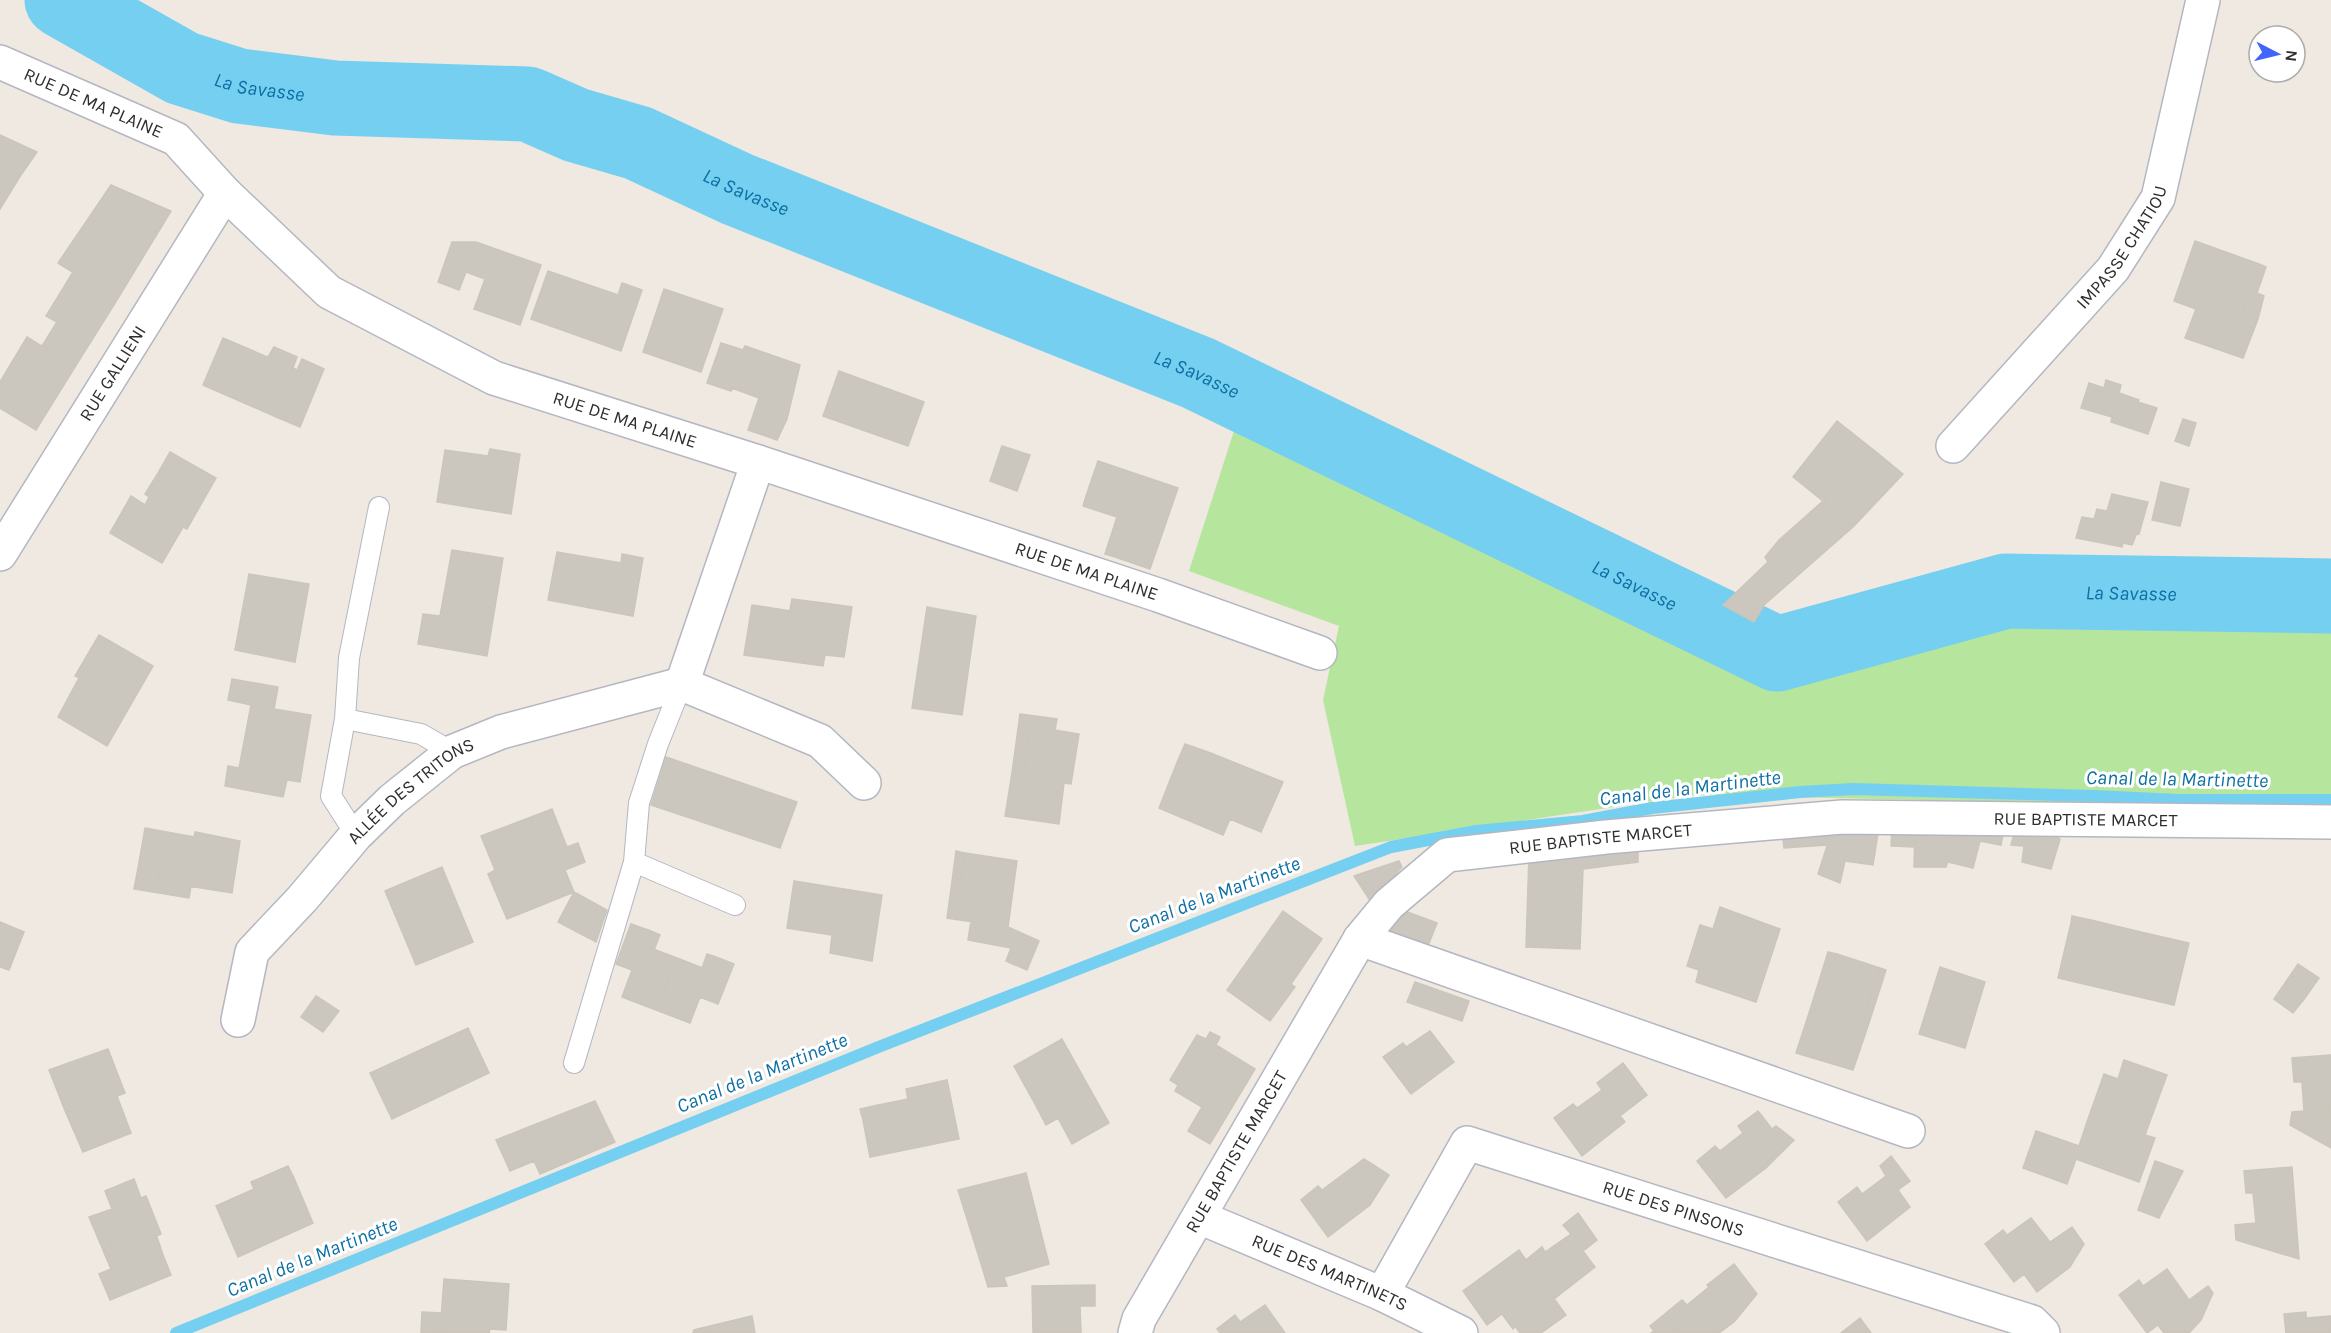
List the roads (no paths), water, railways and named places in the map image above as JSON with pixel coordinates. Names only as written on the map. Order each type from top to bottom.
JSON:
[{"type":"street","name":"IMPASSE CHATIOU","points":[[1953,446],[2113,269],[2158,198],[2203,0]]},
{"type":"street","name":"RUE DE MA PLAINE","points":[[4,73],[176,139],[225,193],[329,292],[494,378],[758,462],[1158,595],[1320,654]]},
{"type":"street","name":"RUE GALLIENI","points":[[0,554],[225,193]]},
{"type":"street","points":[[758,462],[682,684],[820,741],[864,783]]},
{"type":"street","name":"ALLÉE DES TRITONS","points":[[238,1020],[252,952],[356,835],[392,800],[452,752],[501,732],[682,684]]},
{"type":"street","name":"RUE BAPTISTE MARCET","points":[[1135,1333],[1139,1319],[1360,939],[1389,904],[1447,855],[1606,837],[1842,817],[2331,822]]},
{"type":"street","points":[[1360,939],[1908,1131]]},
{"type":"street","name":"RUE DES PINSONS","points":[[1382,1294],[1467,1143],[2032,1322],[2043,1333]]},
{"type":"street","name":"RUE DES MARTINETS","points":[[1199,1217],[1382,1294],[1461,1333]]},
{"type":"lane","points":[[356,835],[331,796],[345,719],[349,658],[380,507]]},
{"type":"lane","points":[[574,1063],[634,862],[639,803],[658,744],[682,684]]},
{"type":"lane","points":[[345,719],[421,734],[452,752]]},
{"type":"lane","points":[[634,862],[735,905]]},
{"type":"waterway","name":"La Savasse","points":[[62,0],[182,68],[239,86],[335,98],[528,104],[576,125],[638,143],[737,189],[1198,373],[1777,654],[2006,591],[2331,596]]},
{"type":"waterway","name":"Canal de la Martinette","points":[[176,1333],[881,1046],[1391,847],[1476,831],[1583,821],[1652,808],[1800,792],[1853,789],[2178,800],[2331,800]]}]
